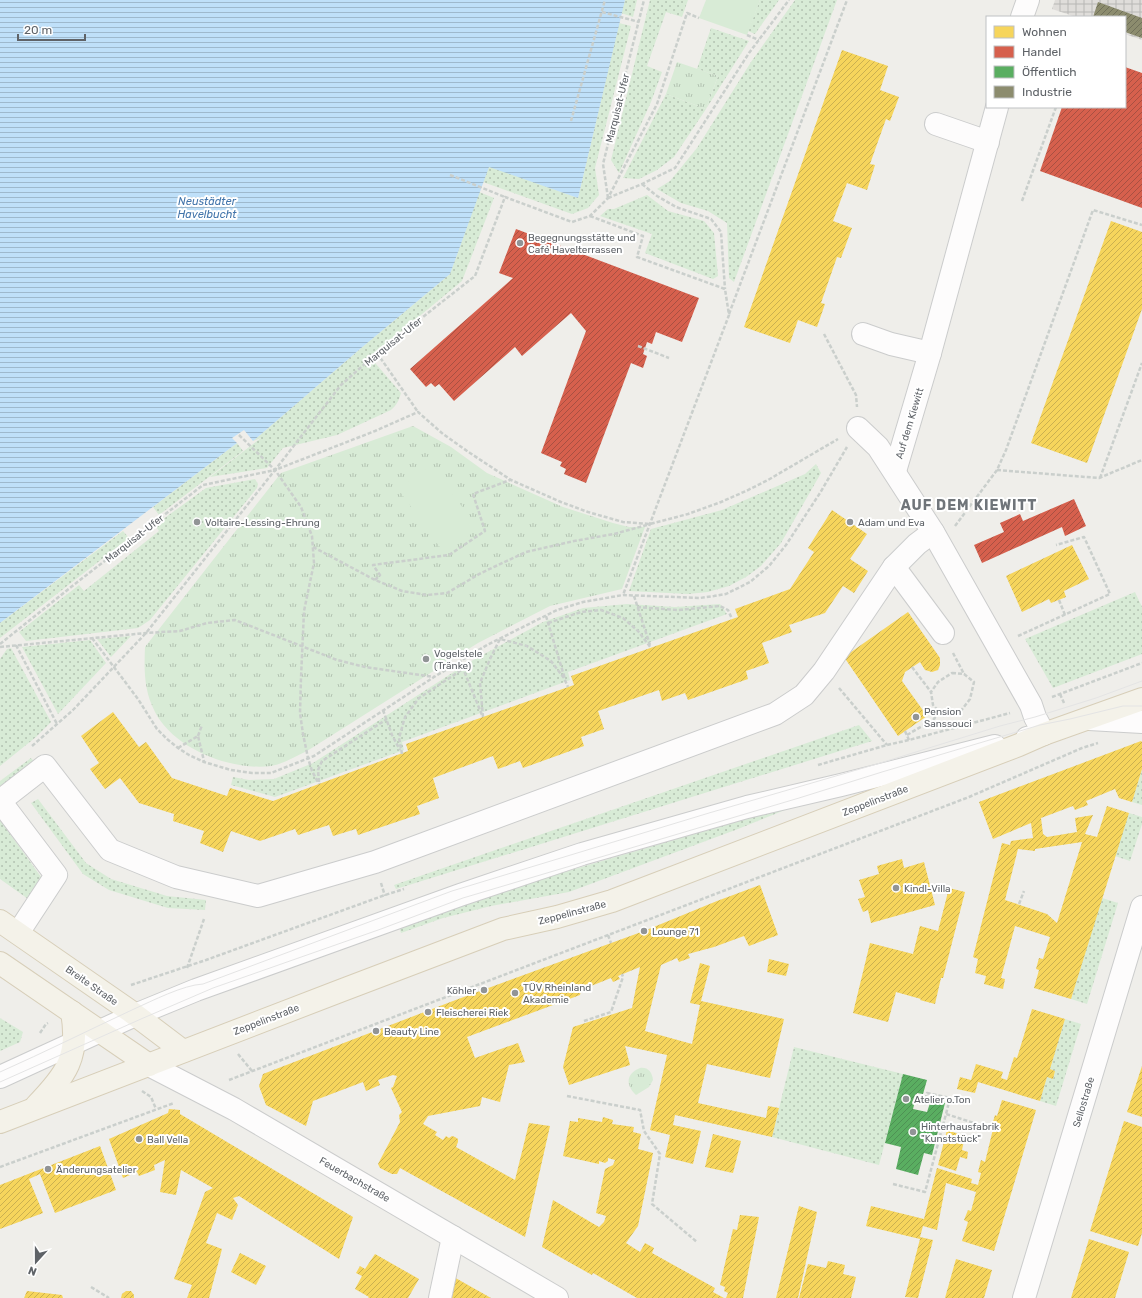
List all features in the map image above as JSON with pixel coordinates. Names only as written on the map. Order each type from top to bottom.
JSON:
[{"type":"main road","name":"Zeppelinstraße","points":[[0,1122],[503,930],[557,917],[612,901],[1019,745],[1044,734],[1142,699]]},
{"type":"main road","name":"Breite Straße","points":[[0,921],[135,1015],[183,1051]]},
{"type":"main road","points":[[0,963],[149,1065]]},
{"type":"main road","points":[[33,1109],[55,1086],[64,1074],[70,1062],[74,1044],[72,1012]]},
{"type":"street","points":[[1022,16],[1028,0]]},
{"type":"street","name":"Auf dem Kiewitt","points":[[997,108],[930,353],[895,471],[933,532],[1031,705],[1035,717],[1044,734]]},
{"type":"street","points":[[936,124],[988,142]]},
{"type":"street","points":[[863,334],[891,344],[930,353]]},
{"type":"street","points":[[858,428],[878,447],[895,471]]},
{"type":"street","points":[[18,933],[56,875],[0,801],[45,766],[110,850],[176,877],[258,896],[375,862],[774,714],[804,695],[824,671],[894,567],[917,544],[933,532]]},
{"type":"street","points":[[894,567],[943,633]]},
{"type":"street","points":[[1089,719],[1142,722]]},
{"type":"street","points":[[0,1077],[101,1032],[135,1015],[228,978],[460,895],[582,854],[747,807],[1044,734]]},
{"type":"street","name":"Sellostraße","points":[[1024,1298],[1142,907]]},
{"type":"street","name":"Feuerbachstraße","points":[[149,1065],[234,1109],[557,1298]]},
{"type":"street","points":[[440,1298],[453,1237]]},
{"type":"path","points":[[570,121],[605,0]]},
{"type":"path","name":"Marquisat-Ufer","points":[[608,198],[603,164],[644,0]]},
{"type":"path","points":[[608,198],[675,168],[749,53],[789,0]]},
{"type":"path","points":[[623,595],[847,0]]},
{"type":"path","points":[[602,12],[639,22]]},
{"type":"path","points":[[450,175],[572,222],[590,216],[608,198],[657,104],[687,13],[699,18]]},
{"type":"path","points":[[747,35],[759,40]]},
{"type":"path","points":[[1022,201],[1056,108]]},
{"type":"path","points":[[642,184],[657,196],[676,207],[711,219],[721,232],[725,289],[729,315]]},
{"type":"path","name":"Marquisat-Ufer","points":[[0,646],[71,587],[203,485],[275,470],[341,385],[377,353],[475,276],[505,197]]},
{"type":"path","points":[[955,526],[997,470],[1006,450],[1093,210],[1142,225]]},
{"type":"path","points":[[590,216],[643,236],[637,257],[725,289]]},
{"type":"path","points":[[92,638],[138,699],[157,729],[178,748],[204,762],[231,770],[252,773],[271,773],[308,758],[460,661],[557,610],[583,602],[623,595],[700,598],[726,594],[750,582],[769,566],[786,545],[820,494],[858,428],[856,395],[824,334]]},
{"type":"path","points":[[638,346],[669,358]]},
{"type":"path","points":[[377,353],[418,412],[443,434],[470,454],[511,480],[588,512],[623,522],[650,524]]},
{"type":"path","points":[[1100,478],[1142,363]]},
{"type":"path","points":[[34,744],[73,710],[146,633],[275,470],[375,431],[418,412]]},
{"type":"path","points":[[313,547],[374,580],[402,591],[427,595],[447,594],[482,573],[526,552],[614,534],[688,514],[746,491],[858,428]]},
{"type":"path","points":[[239,435],[275,470],[301,507],[312,536],[314,563],[304,611],[300,713],[308,758],[312,771],[319,784],[318,770],[322,761],[387,719]]},
{"type":"path","points":[[997,470],[1100,478],[1142,460]]},
{"type":"path","points":[[374,580],[380,575],[373,565],[449,555],[485,531],[473,494],[511,480]]},
{"type":"path","points":[[1017,636],[1110,594],[1084,537],[1056,545]]},
{"type":"path","points":[[548,623],[582,612],[601,610],[623,618],[638,631],[651,648],[634,596]]},
{"type":"path","points":[[1059,600],[1065,614]]},
{"type":"path","points":[[637,607],[678,610],[720,606],[728,610],[732,619]]},
{"type":"path","points":[[500,639],[527,646],[551,661],[564,678],[568,687],[546,616]]},
{"type":"path","points":[[0,646],[16,646],[180,631],[207,623],[235,620],[337,660],[365,667],[434,677]]},
{"type":"path","points":[[460,661],[483,717],[480,683],[500,639]]},
{"type":"path","points":[[16,646],[57,724]]},
{"type":"path","points":[[1031,705],[1142,663]]},
{"type":"path","points":[[912,666],[931,692],[933,705],[943,716],[960,712],[970,699],[974,682],[964,674],[952,673],[938,682],[931,692]]},
{"type":"path","points":[[383,710],[392,735],[402,754],[399,738],[405,717],[419,698],[463,669]]},
{"type":"path","points":[[824,671],[887,745]]},
{"type":"path","points":[[907,735],[934,720],[939,711]]},
{"type":"path","points":[[202,725],[198,736],[204,762]]},
{"type":"path","points":[[905,731],[909,740]]},
{"type":"path","points":[[178,748],[198,736]]},
{"type":"path","points":[[252,1071],[969,797],[1082,748],[1103,741]]},
{"type":"path","points":[[1019,904],[1024,891]]},
{"type":"path","points":[[186,967],[204,919]]},
{"type":"path","points":[[608,935],[611,943]]},
{"type":"path","points":[[128,986],[206,960]]},
{"type":"path","points":[[584,1021],[611,1012],[623,977],[622,974]]},
{"type":"path","points":[[0,1167],[202,1092]]},
{"type":"path","points":[[893,1184],[926,1192],[942,1122],[946,1114],[950,1098],[927,1093],[924,1105]]},
{"type":"path","points":[[567,1096],[640,1110],[644,1132],[660,1154],[652,1204],[697,1242]]},
{"type":"path","points":[[946,1114],[974,1122]]},
{"type":"path","points":[[91,1287],[109,1298]]},
{"type":"shaded area","points":[[1055,0],[1142,0],[1142,40],[1126,34],[1126,16],[1073,16],[1052,9]]},
{"type":"green space","points":[[625,0],[637,0],[633,17],[621,13]]},
{"type":"green space","points":[[650,0],[688,0],[682,17],[666,12],[647,66],[662,72],[651,102],[619,173],[611,160]]},
{"type":"green space","points":[[706,0],[760,0],[747,35],[699,18]]},
{"type":"green space","points":[[760,0],[779,0],[755,34],[748,31]]},
{"type":"green space","points":[[795,0],[837,0],[734,282],[729,278],[727,223],[708,211],[681,203],[657,189],[670,181],[697,148],[751,62]]},
{"type":"green space","points":[[619,23],[631,26],[595,168],[599,195],[588,208],[572,214],[483,182],[489,166],[578,198]]},
{"type":"green space","points":[[711,28],[749,41],[706,109],[718,76],[697,69]]},
{"type":"green space","points":[[677,62],[718,76],[706,109],[666,94]]},
{"type":"green space","points":[[666,94],[706,109],[674,157],[657,170],[639,179],[623,178]]},
{"type":"green space","points":[[479,192],[494,198],[462,281],[370,357],[401,393],[398,402],[393,408],[337,435],[283,448],[267,468],[210,477],[261,438],[253,441],[450,274]]},
{"type":"green space","points":[[647,195],[668,211],[704,221],[714,233],[718,276],[713,279],[645,253],[652,234],[600,216],[608,209],[614,209]]},
{"type":"green space","points":[[413,426],[451,447],[487,473],[563,507],[629,527],[645,527],[622,589],[550,606],[478,643],[307,751],[280,764],[255,767],[222,761],[205,755],[176,737],[164,725],[151,704],[145,673],[145,647],[281,473]]},
{"type":"green space","points":[[237,443],[243,451],[159,515],[153,507]]},
{"type":"green space","points":[[816,464],[821,473],[781,543],[761,566],[746,577],[729,586],[708,592],[688,594],[629,591],[651,529],[722,510],[805,474]]},
{"type":"green space","points":[[432,465],[478,529],[444,553],[398,489]]},
{"type":"green space","points":[[255,479],[258,484],[257,488],[150,620],[138,628],[26,641],[19,632],[79,585],[84,591],[159,531],[155,525],[206,488]]},
{"type":"green space","points":[[123,531],[129,538],[0,638],[0,623]]},
{"type":"green space","points":[[1135,592],[1142,607],[1142,654],[1053,688],[1025,639]]},
{"type":"green space","points":[[627,604],[675,607],[720,604],[727,614],[568,672],[570,680],[402,742],[404,750],[275,797],[231,785],[233,777],[249,780],[274,779],[313,763],[466,664],[543,622],[583,608]]},
{"type":"green space","points":[[131,636],[111,657],[97,639]]},
{"type":"green space","points":[[90,640],[106,663],[58,714],[22,647]]},
{"type":"green space","points":[[11,648],[51,722],[36,737],[0,766],[0,659],[7,649]]},
{"type":"green space","points":[[859,725],[872,741],[396,889],[394,885]]},
{"type":"green space","points":[[31,758],[37,765],[0,792],[0,781]]},
{"type":"green space","points":[[1142,769],[1142,805],[1132,802]]},
{"type":"green space","points":[[38,799],[86,863],[111,879],[167,896],[206,900],[205,910],[168,908],[109,890],[83,874],[31,803]]},
{"type":"green space","points":[[807,801],[738,829],[569,892],[491,906],[443,918],[401,933],[399,926],[506,889]]},
{"type":"green space","points":[[1129,813],[1142,817],[1142,824],[1130,861],[1115,856]]},
{"type":"green space","points":[[0,820],[44,881],[31,901],[0,879]]},
{"type":"green space","points":[[1102,898],[1118,903],[1087,1004],[1071,999]]},
{"type":"green space","points":[[0,1018],[23,1032],[20,1042],[0,1051]]},
{"type":"green space","points":[[1065,1019],[1081,1024],[1056,1106],[1040,1101],[1047,1077],[1053,1079],[1055,1071],[1050,1069]]},
{"type":"green space","points":[[794,1047],[903,1074],[879,1165],[772,1137]]},
{"type":"green space","points":[[640,1068],[645,1068],[649,1071],[653,1080],[649,1087],[636,1095],[630,1088],[629,1080],[632,1073]]},
{"type":"water","name":"Neustädter Havelbucht","points":[[0,0],[625,0],[578,198],[489,167],[450,274],[253,441],[244,430],[232,438],[237,443],[0,623]]},
{"type":"building: Wohnen","points":[[842,50],[888,66],[880,90],[899,97],[890,121],[886,119],[870,164],[875,165],[867,190],[847,183],[833,221],[852,228],[841,258],[837,257],[821,303],[825,304],[817,327],[798,320],[790,343],[744,327]]},
{"type":"building: Wohnen","points":[[1111,221],[1142,232],[1142,309],[1087,463],[1031,443]]},
{"type":"building: Wohnen","points":[[832,510],[867,534],[850,559],[868,571],[854,593],[843,586],[825,613],[789,625],[792,632],[762,643],[769,663],[746,671],[748,679],[688,700],[685,693],[662,701],[659,690],[598,711],[604,729],[581,737],[584,746],[523,768],[520,761],[498,769],[493,756],[433,778],[439,798],[417,806],[420,814],[358,835],[356,829],[333,836],[329,825],[298,835],[295,829],[260,841],[231,831],[223,852],[200,843],[204,831],[173,821],[174,814],[139,803],[120,778],[105,789],[90,769],[99,763],[81,736],[113,712],[139,747],[146,742],[172,778],[227,796],[230,788],[273,801],[408,751],[406,744],[574,685],[571,676],[738,617],[735,609],[790,589],[814,552],[808,548]]},
{"type":"building: Wohnen","points":[[1072,545],[1089,579],[1064,591],[1066,597],[1051,603],[1049,599],[1022,612],[1006,576]]},
{"type":"building: Wohnen","points":[[908,612],[940,658],[940,665],[938,670],[932,672],[925,670],[920,662],[905,672],[902,681],[927,716],[898,736],[844,657]]},
{"type":"building: Wohnen","points":[[1141,741],[1142,742],[1142,769],[1132,802],[1119,798],[1115,789],[1086,801],[1088,805],[1075,810],[1073,806],[1041,818],[1043,834],[1047,837],[1077,832],[1075,818],[1093,815],[1085,834],[1097,837],[1107,806],[1129,813],[1071,999],[1034,988],[1039,970],[1036,969],[1039,958],[1043,959],[1050,937],[1015,926],[1001,978],[1005,979],[1003,989],[984,984],[986,976],[975,973],[978,959],[973,957],[1002,843],[1010,845],[1011,841],[1033,838],[1031,823],[993,839],[979,802]],"holes":[[[1082,842],[1057,923],[1047,914],[1005,900],[1018,849],[1035,851],[1035,849]]]},
{"type":"building: Wohnen","name":"Kindl-Villa","points":[[902,859],[904,868],[924,862],[935,905],[871,923],[868,910],[863,912],[858,899],[865,897],[859,880],[879,874],[877,866]]},
{"type":"building: Wohnen","points":[[760,885],[778,935],[749,946],[744,936],[714,947],[688,954],[690,958],[679,962],[677,958],[661,965],[645,1031],[692,1044],[700,1005],[690,1003],[700,963],[710,966],[701,1001],[784,1019],[770,1078],[707,1064],[698,1103],[766,1118],[768,1106],[779,1108],[772,1137],[675,1115],[673,1125],[701,1131],[693,1164],[665,1157],[670,1135],[650,1130],[667,1055],[625,1046],[630,1065],[569,1085],[563,1067],[573,1027],[632,1008],[640,967],[618,976],[620,979],[613,982],[611,978],[581,990],[580,995],[467,1037],[475,1058],[518,1043],[525,1062],[509,1065],[500,1102],[482,1097],[480,1106],[428,1116],[423,1124],[437,1132],[435,1135],[443,1140],[446,1136],[449,1138],[452,1136],[455,1137],[458,1139],[456,1147],[515,1180],[529,1123],[550,1126],[525,1237],[400,1168],[397,1174],[392,1174],[380,1168],[378,1164],[400,1122],[399,1115],[402,1112],[391,1088],[393,1087],[397,1076],[393,1075],[378,1080],[380,1085],[366,1091],[363,1082],[313,1101],[306,1126],[266,1105],[259,1086],[263,1074],[453,1001],[644,931]]},
{"type":"building: Wohnen","points":[[949,888],[965,892],[935,1004],[896,992],[888,1022],[853,1013],[870,943],[913,954],[920,926],[938,931]]},
{"type":"building: Wohnen","points":[[769,959],[789,964],[786,976],[767,972]]},
{"type":"building: Wohnen","points":[[1032,1009],[1065,1019],[1050,1069],[1055,1071],[1053,1079],[1047,1077],[1040,1101],[978,1082],[975,1093],[957,1089],[960,1077],[971,1080],[976,1064],[1003,1072],[1001,1078],[1007,1080],[1014,1057],[1017,1058]]},
{"type":"building: Wohnen","points":[[1142,1066],[1142,1117],[1127,1112]]},
{"type":"building: Wohnen","points":[[1002,1100],[1036,1110],[994,1251],[962,1241],[968,1222],[964,1220],[968,1210],[971,1211],[976,1192],[946,1183],[937,1230],[923,1226],[920,1237],[933,1240],[918,1298],[905,1297],[920,1239],[866,1226],[871,1206],[924,1219],[937,1168],[972,1179],[971,1183],[978,1185],[981,1173],[978,1172],[981,1160],[985,1162],[994,1125],[992,1125],[995,1115],[997,1116]]},
{"type":"building: Wohnen","points":[[169,1109],[180,1110],[180,1114],[353,1217],[339,1259],[239,1196],[233,1198],[238,1205],[232,1220],[217,1213],[206,1243],[222,1249],[209,1298],[187,1298],[192,1285],[174,1279],[205,1192],[213,1188],[181,1170],[176,1195],[160,1192],[165,1160],[154,1165],[155,1170],[139,1176],[137,1172],[123,1178],[109,1139],[168,1113]]},
{"type":"building: Wohnen","points":[[603,1117],[613,1120],[612,1124],[634,1127],[633,1132],[641,1134],[638,1149],[653,1153],[638,1226],[626,1243],[640,1252],[645,1243],[654,1248],[652,1253],[715,1288],[713,1292],[724,1298],[637,1298],[593,1273],[592,1275],[542,1247],[553,1200],[599,1227],[604,1222],[606,1216],[596,1213],[605,1169],[613,1165],[615,1160],[608,1158],[608,1161],[605,1163],[599,1161],[599,1164],[563,1156],[570,1121],[578,1122],[578,1118],[602,1122]]},
{"type":"building: Wohnen","points":[[1124,1121],[1142,1127],[1142,1233],[1138,1246],[1090,1231]]},
{"type":"building: Wohnen","points":[[947,1130],[965,1136],[962,1150],[968,1152],[967,1159],[960,1157],[956,1171],[938,1165]]},
{"type":"building: Wohnen","points":[[713,1134],[741,1141],[733,1173],[705,1167]]},
{"type":"building: Wohnen","points":[[100,1146],[116,1190],[55,1213],[40,1174],[29,1179],[43,1213],[0,1229],[0,1185]]},
{"type":"building: Wohnen","points":[[799,1206],[817,1212],[798,1298],[776,1298]]},
{"type":"building: Wohnen","points":[[740,1215],[759,1217],[743,1298],[726,1298],[728,1293],[724,1291],[725,1287],[720,1285],[733,1229],[737,1230]]},
{"type":"building: Wohnen","points":[[1089,1239],[1129,1252],[1115,1298],[1071,1298]]},
{"type":"building: Wohnen","points":[[240,1253],[266,1266],[256,1285],[231,1272]]},
{"type":"building: Wohnen","points":[[375,1254],[419,1279],[408,1298],[368,1298],[369,1297],[355,1289],[362,1276],[356,1273],[360,1266],[365,1269]]},
{"type":"building: Wohnen","points":[[956,1259],[992,1270],[984,1298],[945,1298]]},
{"type":"building: Wohnen","points":[[828,1261],[845,1265],[843,1274],[856,1277],[851,1298],[799,1298],[808,1264],[826,1268]]},
{"type":"building: Wohnen","points":[[452,1276],[491,1298],[450,1298]]},
{"type":"building: Wohnen","points":[[27,1291],[62,1295],[63,1298],[24,1298]]},
{"type":"building: Wohnen","points":[[126,1291],[131,1291],[134,1298],[121,1298],[122,1294]]},
{"type":"building: Handel","points":[[1126,67],[1142,73],[1142,208],[1040,171],[1062,108],[1126,108]]},
{"type":"building: Handel","points":[[516,229],[699,298],[682,342],[656,332],[652,344],[647,342],[643,354],[647,356],[643,368],[631,363],[586,483],[564,474],[566,469],[560,466],[562,462],[541,453],[586,331],[571,313],[522,356],[515,347],[454,401],[439,384],[435,387],[431,383],[426,387],[410,369],[513,278],[499,273]]},
{"type":"building: Handel","points":[[1074,499],[1086,526],[1065,536],[1062,527],[982,563],[974,545],[1004,532],[1000,523],[1020,514],[1023,521]]},
{"type":"building: Öffentlich","name":"Hinterhausfabrik \"Kunststück\"","points":[[903,1074],[927,1080],[923,1094],[917,1093],[913,1109],[927,1112],[931,1100],[945,1103],[932,1155],[924,1153],[918,1175],[896,1169],[901,1147],[885,1143]]},
{"type":"building: Industrie","points":[[1098,2],[1142,18],[1142,38],[1126,32],[1126,16],[1093,16]]},
{"type":"tram line","points":[[0,1072],[168,994],[186,987],[203,984],[452,891],[1000,726],[1035,717],[1096,698],[1142,681]]},
{"type":"tram line","points":[[0,1082],[213,988],[381,929],[463,898],[1040,725],[1123,706],[1142,706]]},
{"type":"place","name":"Begegnungsstätte und Café Havelterrassen","points":[[520,243]]},
{"type":"place","name":"Voltaire-Lessing-Ehrung","points":[[197,522]]},
{"type":"place","name":"Adam und Eva","points":[[850,522]]},
{"type":"place","name":"Vogelstele (Tränke)","points":[[426,659]]},
{"type":"place","name":"Pension Sanssouci","points":[[916,717]]},
{"type":"place","name":"Kindl-Villa","points":[[896,888]]},
{"type":"place","name":"Lounge 71","points":[[644,931]]},
{"type":"place","name":"Köhler","points":[[484,990]]},
{"type":"place","name":"TÜV Rheinland Akademie","points":[[515,993]]},
{"type":"place","name":"Fleischerei Riek","points":[[428,1012]]},
{"type":"place","name":"Beauty Line","points":[[376,1031]]},
{"type":"place","name":"Atelier o.Ton","points":[[906,1099]]},
{"type":"place","name":"Hinterhausfabrik \"Kunststück\"","points":[[913,1132]]},
{"type":"place","name":"Ball Vella","points":[[139,1139]]},
{"type":"place","name":"Änderungsatelier","points":[[48,1169]]},
{"type":"district","name":"AUF DEM KIEWITT","points":[[969,505]]}]
